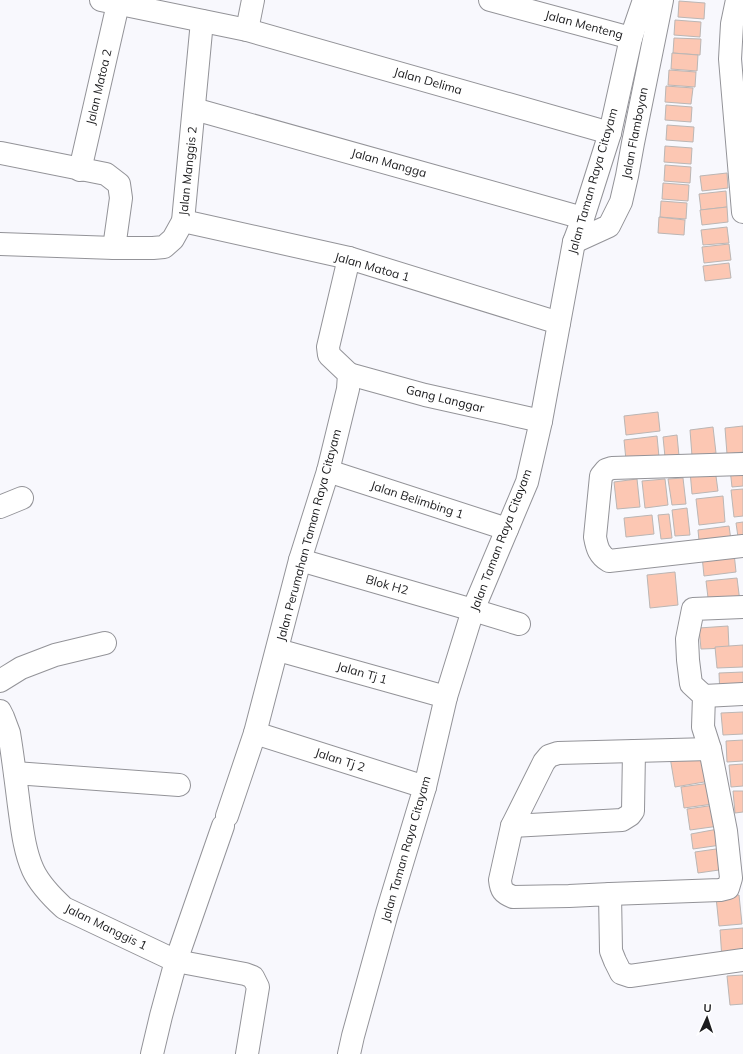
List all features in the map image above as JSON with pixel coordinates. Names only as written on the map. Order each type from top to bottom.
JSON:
[{"type":"street","points":[[247,30],[254,0]]},
{"type":"street","name":"Jalan Menteng","points":[[490,0],[631,38]]},
{"type":"street","name":"Jalan Taman Raya Citayam","points":[[349,1054],[387,913],[425,787],[446,697],[474,610],[527,482],[541,421],[574,242],[610,133],[631,38],[644,0]]},
{"type":"street","name":"Jalan Flamboyan","points":[[574,242],[609,226],[621,202],[662,0]]},
{"type":"street","points":[[737,0],[732,24],[730,59],[743,212]]},
{"type":"street","name":"Jalan Delima","points":[[110,2],[247,30],[610,133]]},
{"type":"street","name":"Jalan Matoa 2","points":[[80,170],[110,2]]},
{"type":"street","name":"Jalan Manggis 2","points":[[0,244],[153,248],[164,247],[173,239],[183,221],[202,21]]},
{"type":"street","name":"Jalan Mangga","points":[[194,109],[583,218]]},
{"type":"street","points":[[1,153],[106,174],[119,184],[121,198],[114,248]]},
{"type":"street","name":"Jalan Matoa 1","points":[[183,221],[349,258],[559,323]]},
{"type":"street","points":[[349,258],[328,347],[329,355],[349,374]]},
{"type":"street","name":"Gang Langgar","points":[[349,374],[425,395],[541,421]]},
{"type":"street","name":"Jalan Perumahan Taman Raya Citayam","points":[[152,1054],[176,961],[255,733],[278,650],[300,560],[328,471],[348,389],[349,374]]},
{"type":"street","points":[[743,464],[612,468],[606,470],[601,476],[595,537],[602,557],[609,561],[743,546]]},
{"type":"street","name":"Jalan Belimbing 1","points":[[328,471],[507,529]]},
{"type":"street","points":[[0,507],[22,498]]},
{"type":"street","name":"Blok H2","points":[[300,560],[519,624]]},
{"type":"street","points":[[743,607],[693,609],[687,639],[691,684],[704,696],[743,694]]},
{"type":"street","points":[[0,681],[21,668],[55,656],[105,643]]},
{"type":"street","name":"Jalan Tj 1","points":[[278,650],[446,697]]},
{"type":"street","points":[[704,696],[703,727],[710,749],[734,830],[731,878],[728,888],[720,890],[569,896],[513,896],[506,894],[501,888],[500,880],[512,826],[544,762],[549,756],[558,753],[710,749]]},
{"type":"street","name":"Jalan Manggis 1","points":[[0,711],[9,733],[22,829],[33,870],[40,881],[64,908],[176,961],[245,974],[253,978],[258,987],[247,1054]]},
{"type":"street","name":"Jalan Tj 2","points":[[255,733],[425,787]]},
{"type":"street","points":[[512,826],[622,820],[627,817],[633,811],[634,751]]},
{"type":"street","points":[[15,773],[179,785]]},
{"type":"street","points":[[610,894],[611,950],[621,973],[630,976],[743,960]]},
{"type":"building","points":[[679,1],[705,3],[704,19],[678,17]]},
{"type":"building","points":[[675,20],[701,22],[700,37],[674,35]]},
{"type":"building","points":[[674,38],[701,39],[700,55],[673,53]]},
{"type":"building","points":[[672,53],[698,55],[697,71],[671,69]]},
{"type":"building","points":[[669,70],[696,72],[695,87],[668,85]]},
{"type":"building","points":[[666,86],[693,88],[691,104],[665,102]]},
{"type":"building","points":[[666,105],[692,107],[691,122],[665,120]]},
{"type":"building","points":[[667,125],[694,127],[693,142],[666,140]]},
{"type":"building","points":[[665,146],[692,148],[691,164],[664,162]]},
{"type":"building","points":[[665,165],[691,167],[690,183],[664,181]]},
{"type":"building","points":[[727,173],[728,188],[702,191],[700,176]]},
{"type":"building","points":[[663,183],[689,185],[688,201],[662,199]]},
{"type":"building","points":[[726,191],[727,207],[701,210],[699,194]]},
{"type":"building","points":[[661,201],[687,203],[686,219],[660,217]]},
{"type":"building","points":[[727,207],[728,222],[702,225],[700,210]]},
{"type":"building","points":[[659,217],[685,220],[684,235],[658,233]]},
{"type":"building","points":[[727,227],[729,243],[703,245],[701,230]]},
{"type":"building","points":[[729,244],[731,260],[704,263],[702,247]]},
{"type":"building","points":[[729,263],[731,278],[705,281],[703,266]]},
{"type":"building","points":[[658,412],[660,431],[626,435],[624,416]]},
{"type":"building","points":[[743,426],[743,452],[727,454],[725,428]]},
{"type":"building","points":[[713,427],[716,453],[692,456],[690,430]]},
{"type":"building","points":[[677,435],[679,456],[665,457],[663,437]]},
{"type":"building","points":[[657,436],[659,457],[626,460],[624,440]]},
{"type":"building","points":[[743,468],[743,486],[732,487],[730,469]]},
{"type":"building","points":[[715,469],[718,491],[692,494],[690,471]]},
{"type":"building","points":[[683,478],[686,504],[672,505],[668,479]]},
{"type":"building","points":[[637,479],[640,507],[617,509],[614,482]]},
{"type":"building","points":[[665,479],[668,505],[645,508],[642,481]]},
{"type":"building","points":[[743,489],[743,516],[734,517],[731,490]]},
{"type":"building","points":[[723,496],[725,522],[699,525],[696,499]]},
{"type":"building","points":[[687,508],[690,535],[675,536],[672,510]]},
{"type":"building","points":[[669,514],[672,538],[661,539],[658,515]]},
{"type":"building","points":[[652,515],[654,534],[626,537],[624,518]]},
{"type":"building","points":[[743,522],[743,543],[739,544],[736,523]]},
{"type":"building","points":[[729,526],[732,547],[700,551],[698,530]]},
{"type":"building","points":[[734,553],[736,572],[704,576],[702,556]]},
{"type":"building","points":[[675,572],[678,605],[650,608],[647,575]]},
{"type":"building","points":[[737,578],[740,602],[709,606],[706,581]]},
{"type":"building","points":[[728,626],[729,648],[701,649],[699,628]]},
{"type":"building","points":[[743,645],[743,667],[717,668],[715,647]]},
{"type":"building","points":[[743,672],[743,693],[720,695],[719,673]]},
{"type":"building","points":[[743,712],[743,734],[723,735],[721,713]]},
{"type":"building","points":[[743,740],[743,761],[727,762],[726,741]]},
{"type":"building","points":[[705,752],[710,781],[675,787],[670,757]]},
{"type":"building","points":[[743,764],[743,786],[731,787],[729,765]]},
{"type":"building","points":[[710,783],[713,804],[684,808],[681,787]]},
{"type":"building","points":[[733,791],[743,791],[743,812],[735,813]]},
{"type":"building","points":[[715,805],[719,826],[690,830],[687,809]]},
{"type":"building","points":[[718,829],[721,845],[693,849],[691,834]]},
{"type":"building","points":[[723,848],[726,869],[698,873],[695,852]]},
{"type":"building","points":[[739,895],[742,924],[719,926],[716,897]]},
{"type":"building","points":[[743,928],[743,957],[722,959],[720,930]]},
{"type":"building","points":[[743,975],[743,1004],[730,1005],[727,976]]}]
